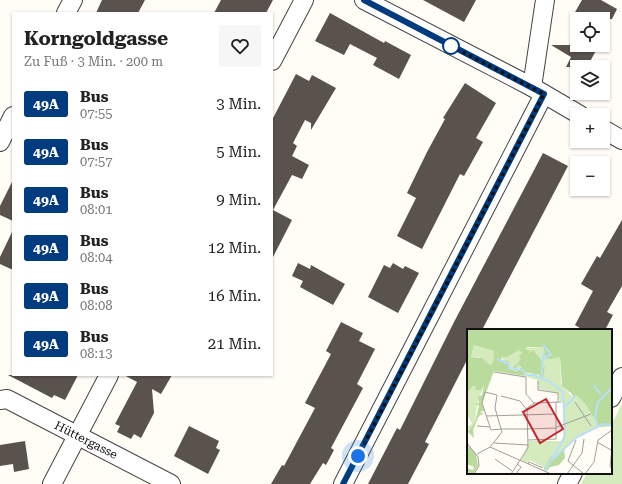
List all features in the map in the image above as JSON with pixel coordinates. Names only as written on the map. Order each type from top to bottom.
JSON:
[{"type":"street","points":[[67,12],[73,0]]},
{"type":"street","points":[[273,59],[304,0]]},
{"type":"street","points":[[364,0],[538,90],[570,109]]},
{"type":"street","points":[[343,484],[538,90],[545,0]]},
{"type":"street","points":[[0,142],[12,118]]},
{"type":"street","points":[[610,133],[622,140]]},
{"type":"street","points":[[52,484],[108,376]]},
{"type":"street","points":[[612,396],[622,377]]},
{"type":"street","name":"Hüttergasse","points":[[0,400],[7,399],[171,484]]},
{"type":"street","points":[[567,484],[572,474]]},
{"type":"green space","points":[[622,404],[622,484],[581,484],[586,474],[612,474],[612,423]]},
{"type":"building","points":[[102,0],[145,0],[139,12],[96,12]]},
{"type":"building","points":[[221,0],[273,0],[267,12],[215,12]]},
{"type":"building","points":[[423,0],[476,0],[464,22]]},
{"type":"building","points":[[582,0],[601,0],[617,9],[612,19],[610,19],[610,12],[575,12]]},
{"type":"building","points":[[330,13],[384,43],[385,41],[411,55],[399,79],[373,65],[377,58],[350,44],[344,55],[315,41]]},
{"type":"building","points":[[551,45],[570,45],[570,52],[595,52],[591,60],[570,60],[570,67],[566,67],[571,57]]},
{"type":"building","points":[[296,74],[309,81],[312,75],[336,88],[311,130],[311,123],[305,120],[293,143],[297,146],[292,156],[309,165],[302,179],[292,175],[273,210],[273,118]]},
{"type":"building","points":[[465,83],[496,103],[476,138],[483,142],[464,176],[460,174],[422,249],[397,236],[416,198],[407,193],[445,119],[443,118]]},
{"type":"building","points":[[543,153],[568,166],[483,329],[467,329],[467,360],[425,442],[429,444],[408,484],[368,484],[397,428],[400,430],[454,322]]},
{"type":"building","points":[[12,182],[12,221],[0,215],[0,206]]},
{"type":"building","points":[[273,210],[292,220],[273,257]]},
{"type":"building","points":[[622,220],[622,286],[607,312],[613,315],[606,329],[581,329],[575,325],[593,291],[581,284],[597,256],[600,258]]},
{"type":"building","points":[[12,232],[12,270],[0,264],[0,257]]},
{"type":"building","points":[[298,263],[310,269],[311,265],[345,284],[333,305],[300,287],[303,281],[292,276]]},
{"type":"building","points":[[393,263],[403,269],[405,266],[419,273],[398,313],[368,297],[384,265],[390,268]]},
{"type":"building","points":[[341,322],[363,333],[359,341],[375,349],[357,384],[363,388],[331,448],[334,450],[326,465],[323,463],[310,484],[271,484],[282,465],[284,466],[315,408],[305,403],[331,354],[326,351]]},
{"type":"building","points":[[8,375],[77,376],[65,400],[54,395],[52,398]]},
{"type":"building","points":[[126,376],[171,376],[161,394],[152,389],[154,413],[141,438],[134,434],[131,439],[117,432],[120,426],[115,424],[137,382]]},
{"type":"building","points":[[189,426],[219,441],[216,448],[220,450],[208,474],[174,456]]},
{"type":"building","points":[[25,441],[29,469],[14,472],[13,464],[0,466],[0,445]]},
{"type":"bus line","name":"49A","points":[[343,484],[544,94],[364,0]]},
{"type":"route","points":[[358,456],[544,94],[451,46]]}]
